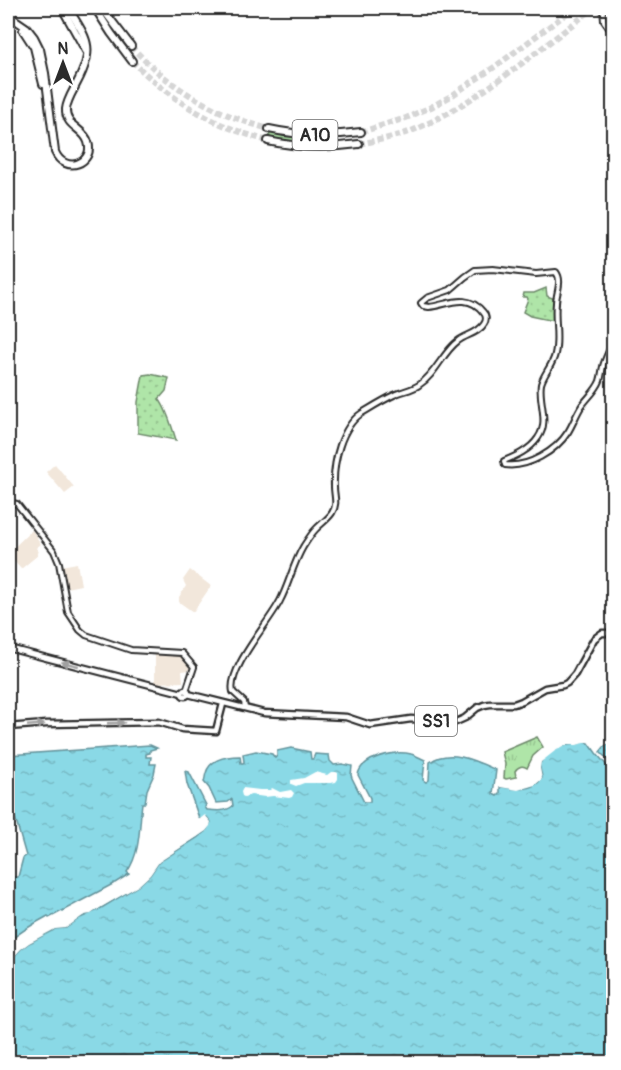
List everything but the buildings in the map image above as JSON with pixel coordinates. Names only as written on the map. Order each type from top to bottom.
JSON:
[{"type":"highway","points":[[62,8],[81,40],[87,57]]},
{"type":"highway","points":[[8,15],[27,28],[40,49],[55,152],[62,162],[71,165],[82,162],[88,154],[88,142],[84,135],[71,124],[66,109],[83,71],[88,47],[86,38],[68,8]]},
{"type":"highway","points":[[89,8],[111,33]]},
{"type":"highway","points":[[95,8],[132,61]]},
{"type":"highway","points":[[102,8],[131,46]]},
{"type":"highway","name":"A10","points":[[269,129],[310,135],[361,132]]},
{"type":"highway","name":"A10","points":[[268,141],[317,148],[359,144]]},
{"type":"main road","points":[[603,8],[604,21],[614,34]]},
{"type":"main road","points":[[245,710],[244,702],[233,692],[232,683],[246,652],[280,601],[303,547],[334,511],[336,504],[335,468],[340,445],[350,425],[362,413],[388,398],[419,385],[456,342],[483,327],[486,322],[484,312],[463,300],[429,307],[421,303],[427,298],[450,290],[475,270],[493,269],[536,274],[556,272],[559,276],[555,304],[556,353],[541,385],[543,428],[538,438],[527,450],[504,461],[505,465],[515,465],[548,453],[563,439],[576,415],[600,381],[605,360],[614,341]]},
{"type":"main road","points":[[8,502],[17,504],[54,551],[68,612],[80,630],[86,635],[131,650],[184,654],[194,667],[185,693]]},
{"type":"main road","name":"SS1","points":[[8,648],[245,710],[276,714],[346,717],[370,725],[411,719],[456,722],[484,705],[514,704],[545,688],[567,683],[575,674],[594,639],[602,633],[614,635]]},
{"type":"main road","points":[[8,727],[159,722],[191,730],[216,731],[223,704]]},
{"type":"shaded area","points":[[55,464],[74,487],[65,494],[46,472]]},
{"type":"shaded area","points":[[32,530],[41,544],[36,548],[39,552],[21,569],[8,553]]},
{"type":"shaded area","points":[[77,563],[81,585],[66,588],[61,566]]},
{"type":"shaded area","points":[[190,570],[211,586],[193,612],[179,602],[179,597],[186,586],[183,580]]},
{"type":"shaded area","points":[[155,653],[182,654],[190,670],[182,671],[183,682],[155,683]]},
{"type":"green space","points":[[270,132],[301,136],[316,141],[301,144],[269,140]]},
{"type":"green space","points":[[546,288],[547,296],[555,299],[553,321],[530,316],[523,312],[528,299],[523,297],[524,293],[534,293]]},
{"type":"green space","points":[[143,375],[169,378],[166,391],[159,399],[176,440],[138,433],[138,402]]},
{"type":"green space","points":[[537,737],[543,747],[533,756],[527,768],[519,767],[515,771],[516,777],[504,778],[505,764],[502,752]]},
{"type":"water","points":[[583,742],[589,743],[608,767],[611,766],[610,762],[600,752],[605,746],[613,743],[613,1062],[8,1062],[8,963],[29,943],[55,929],[66,928],[138,886],[159,862],[206,831],[211,822],[207,817],[199,818],[185,771],[189,772],[207,810],[218,811],[233,806],[232,799],[228,802],[216,803],[204,782],[211,764],[220,759],[235,756],[240,756],[241,763],[243,763],[243,754],[256,751],[272,754],[275,758],[277,751],[291,748],[310,752],[311,759],[315,754],[329,755],[334,765],[352,766],[352,778],[364,802],[370,802],[370,798],[358,775],[361,769],[372,759],[397,753],[411,754],[425,760],[423,780],[426,782],[429,780],[430,762],[438,758],[463,757],[480,763],[496,770],[493,794],[497,796],[500,793],[500,787],[528,788],[534,786],[542,778],[540,764],[545,757],[561,747]]},
{"type":"water","points":[[150,745],[157,748],[150,750],[146,757],[151,757],[150,764],[156,764],[145,803],[142,803],[137,847],[127,872],[129,874],[49,918],[48,916],[42,919],[8,942],[8,849],[12,858],[9,877],[18,877],[23,858],[26,856],[8,793],[8,755]]},
{"type":"pier","points":[[582,739],[590,741],[567,745],[541,762],[542,779],[535,785],[518,790],[500,787],[500,784],[518,787],[534,782],[539,778],[537,765],[542,756],[566,742],[576,742]]},
{"type":"pier","points":[[315,772],[327,775],[336,772],[338,779],[331,783],[304,783],[296,786],[291,784],[291,780],[304,778]]},
{"type":"pier","points":[[243,788],[270,790],[272,788],[280,792],[291,790],[294,793],[289,798],[251,795],[244,797],[241,792]]},
{"type":"pier","points":[[205,815],[211,822],[206,831],[159,862],[138,886],[91,914],[84,915],[66,928],[55,929],[29,943],[8,963],[8,958],[28,941],[54,927],[64,925],[82,913],[91,911],[136,884],[157,860],[204,829],[207,823],[205,819],[197,821]]},
{"type":"tunnel","points":[[361,132],[406,118],[451,96],[574,8]]},
{"type":"tunnel","points":[[359,144],[409,132],[463,104],[594,8]]},
{"type":"tunnel","points":[[131,46],[161,75],[194,98],[230,116],[269,129]]},
{"type":"tunnel","points":[[132,61],[163,89],[194,110],[229,128],[268,141]]}]
